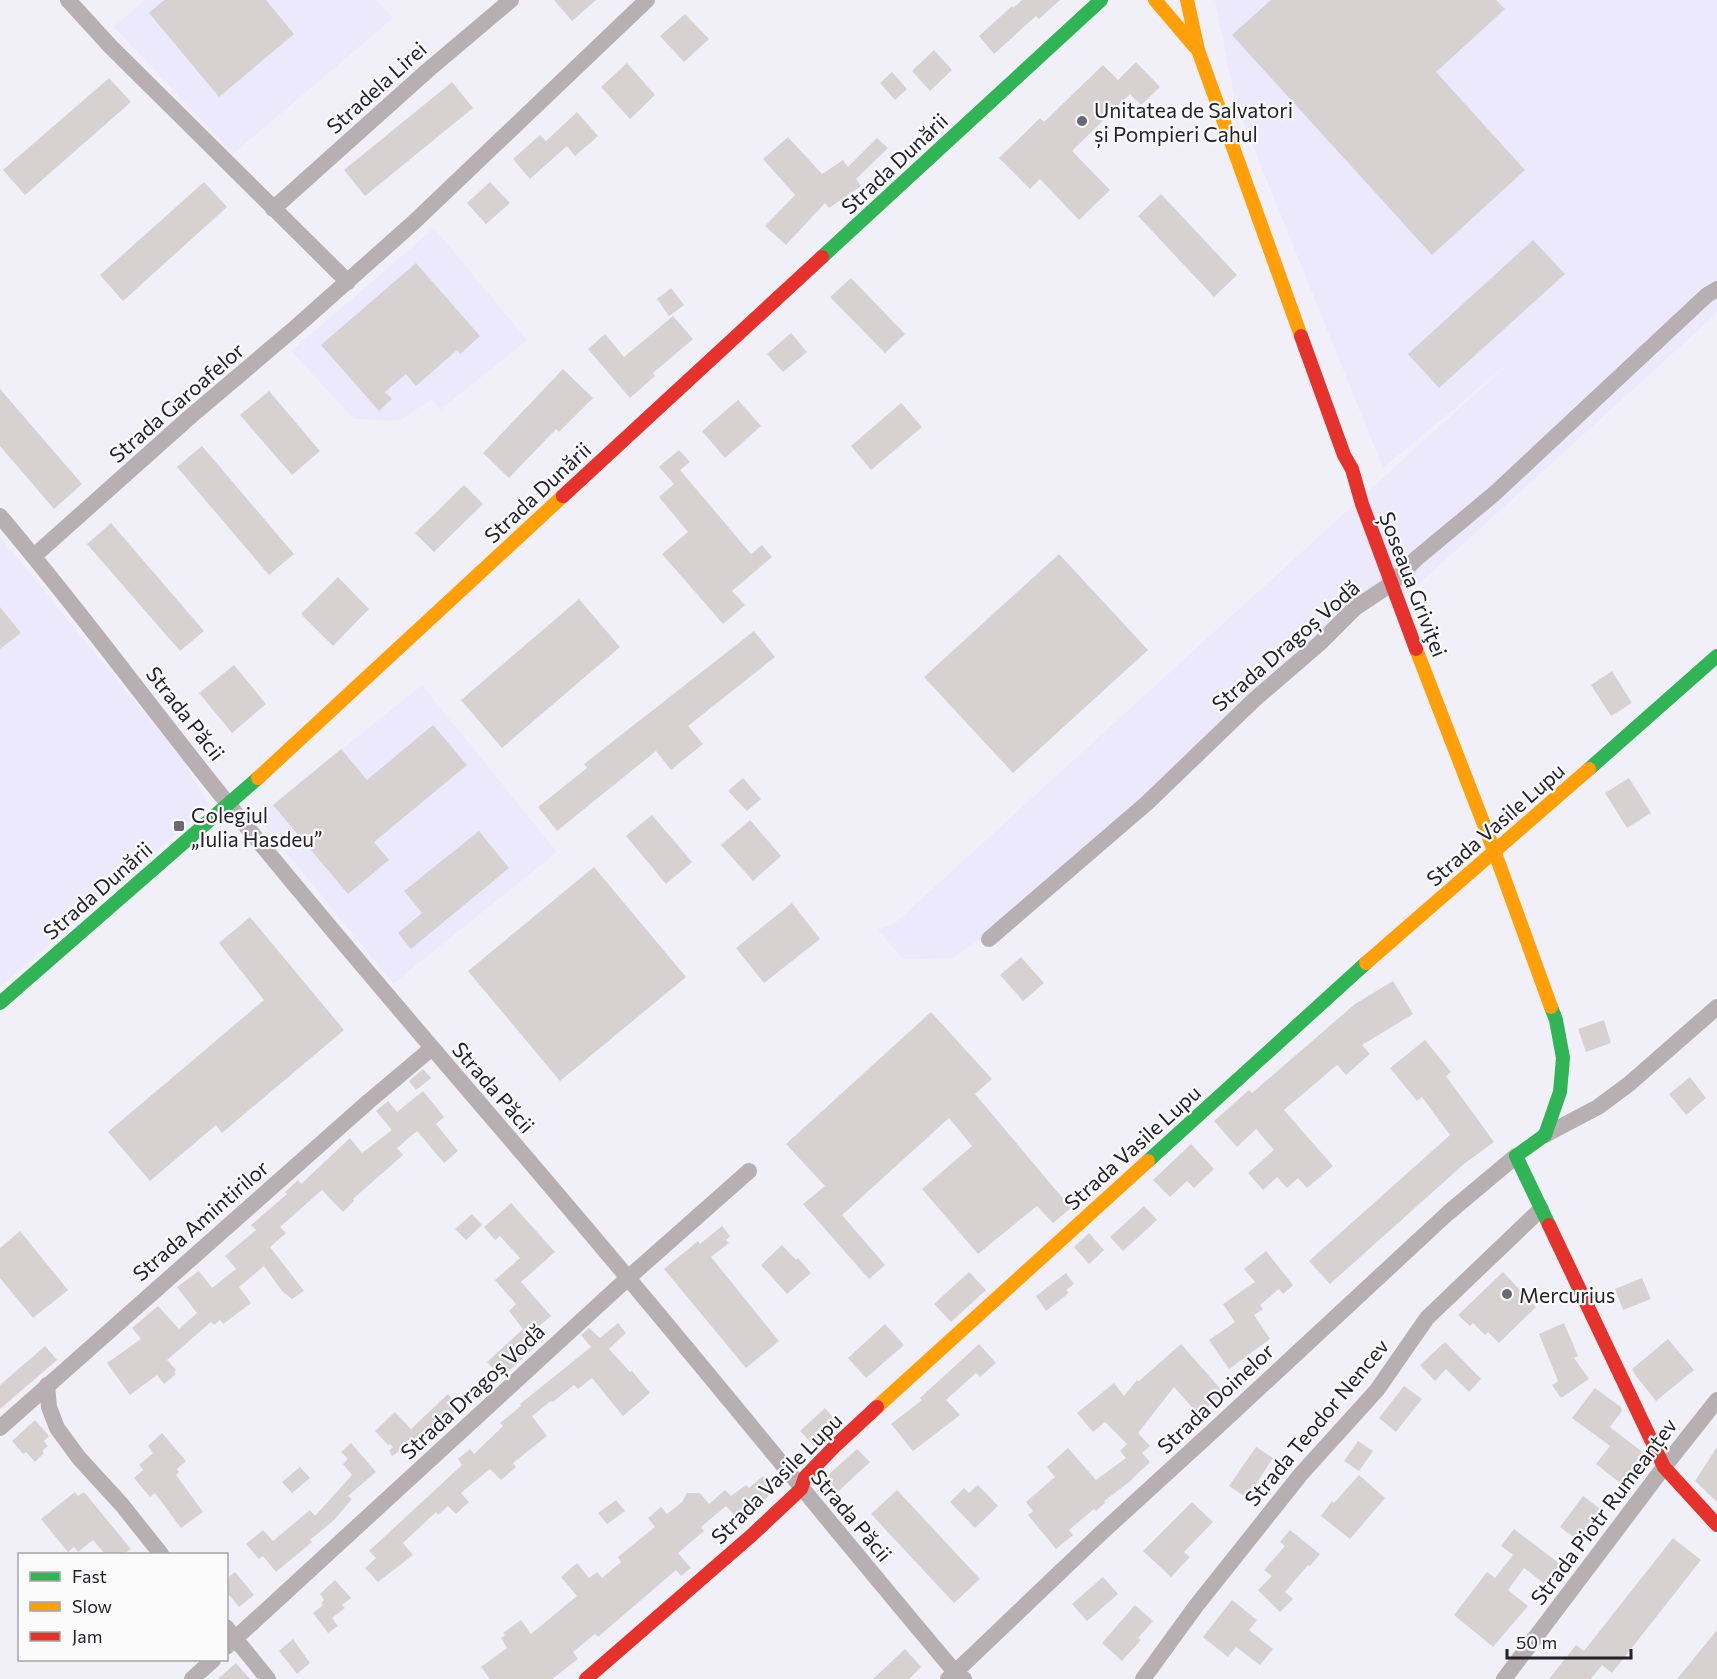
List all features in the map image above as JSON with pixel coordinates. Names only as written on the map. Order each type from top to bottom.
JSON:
[{"type":"street","points":[[68,0],[96,32],[348,282]]},
{"type":"street","name":"Stradela Lirei","points":[[273,209],[427,71],[511,0]]},
{"type":"street","name":"Strada Garoafelor","points":[[34,556],[413,223],[646,0]]},
{"type":"street","name":"Strada Dunării","points":[[0,1003],[229,805],[1098,3],[1116,0]]},
{"type":"street","name":"Șoseaua Griviţei","points":[[1155,0],[1198,50]]},
{"type":"street","name":"Șoseaua Griviţei","points":[[1187,0],[1198,50],[1344,455],[1352,469],[1391,584],[1495,853],[1553,1011],[1563,1058],[1560,1092],[1545,1135]]},
{"type":"street","name":"Strada Dragoș Vodă","points":[[989,939],[1147,803],[1355,608],[1391,584],[1417,558],[1494,494],[1707,295],[1717,289]]},
{"type":"street","name":"Strada Păcii","points":[[0,516],[34,556],[229,805],[628,1278],[956,1677]]},
{"type":"street","name":"Strada Vasile Lupu","points":[[586,1679],[752,1535],[801,1489],[805,1477],[836,1445],[1370,959],[1495,853],[1717,656]]},
{"type":"street","points":[[1717,1007],[1629,1084],[1598,1107],[1545,1135],[1516,1156],[1664,1467],[1717,1525]]},
{"type":"street","name":"Strada Amintirilor","points":[[0,1428],[432,1048]]},
{"type":"street","name":"Strada Doinelor","points":[[956,1677],[1098,1536],[1448,1213],[1516,1156]]},
{"type":"street","name":"Strada Dragoș Vodă","points":[[230,1637],[749,1171]]},
{"type":"street","name":"Strada Teodor Nencev","points":[[1143,1679],[1196,1606],[1301,1474],[1377,1390],[1428,1318],[1541,1209]]},
{"type":"street","points":[[47,1385],[49,1407],[57,1428],[160,1553]]},
{"type":"street","name":"Strada Piotr Rumeanțev","points":[[1504,1679],[1717,1400]]},
{"type":"street","points":[[230,1637],[268,1679]]},
{"type":"street","points":[[192,1679],[211,1661]]},
{"type":"shaded area","points":[[145,0],[376,0],[393,18],[233,154],[114,27]]},
{"type":"shaded area","points":[[1215,0],[1717,0],[1717,313],[1420,583],[1397,595],[1371,595],[986,935],[953,958],[903,959],[878,930],[895,923],[1510,362],[1383,468],[1236,104]]},
{"type":"shaded area","points":[[434,228],[527,340],[440,410],[432,399],[399,421],[354,419],[291,351]]},
{"type":"shaded area","points":[[0,537],[182,759],[209,805],[0,987]]},
{"type":"shaded area","points":[[422,685],[557,852],[393,984],[258,817]]},
{"type":"building","points":[[164,0],[266,0],[294,34],[219,97],[149,13]]},
{"type":"building","points":[[554,0],[596,0],[572,21]]},
{"type":"building","points":[[1022,0],[1060,0],[1039,19],[1036,16],[994,54],[979,36],[1012,6],[1013,8]]},
{"type":"building","points":[[1271,0],[1496,0],[1505,9],[1436,72],[1525,170],[1432,255],[1232,35]]},
{"type":"building","points":[[685,14],[709,39],[684,62],[660,36]]},
{"type":"building","points":[[934,50],[952,70],[930,91],[912,71]]},
{"type":"building","points":[[1136,62],[1160,87],[1141,105],[1130,94],[1072,151],[1110,190],[1079,220],[1040,179],[1030,189],[999,158],[1040,118],[1044,122],[1103,65],[1118,80]]},
{"type":"building","points":[[627,63],[655,95],[630,119],[601,87]]},
{"type":"building","points":[[892,72],[907,89],[895,100],[880,83]]},
{"type":"building","points":[[109,78],[131,102],[25,195],[3,170]]},
{"type":"building","points":[[452,82],[473,108],[365,196],[344,170]]},
{"type":"building","points":[[577,112],[598,136],[575,156],[567,146],[530,179],[513,159],[540,135],[546,141]]},
{"type":"building","points":[[788,137],[822,174],[843,160],[848,167],[877,138],[888,148],[856,179],[861,186],[829,208],[825,203],[786,245],[765,226],[795,195],[763,159]]},
{"type":"building","points":[[204,182],[227,207],[123,301],[100,275]]},
{"type":"building","points":[[490,182],[510,203],[486,224],[467,203]]},
{"type":"building","points":[[1161,194],[1237,275],[1214,297],[1138,216]]},
{"type":"building","points":[[1533,240],[1565,274],[1439,388],[1408,354]]},
{"type":"building","points":[[416,263],[480,336],[460,354],[457,350],[416,386],[406,374],[385,392],[392,399],[379,411],[321,345]]},
{"type":"building","points":[[851,278],[905,334],[885,353],[830,297]]},
{"type":"building","points":[[671,288],[684,305],[669,316],[657,299]]},
{"type":"building","points":[[673,316],[693,339],[653,373],[655,376],[630,398],[588,349],[605,334],[624,357]]},
{"type":"building","points":[[791,333],[807,352],[783,372],[767,354]]},
{"type":"building","points":[[563,369],[593,398],[559,432],[556,429],[509,478],[483,453]]},
{"type":"building","points":[[0,389],[82,484],[54,509],[0,446]]},
{"type":"building","points":[[269,391],[320,451],[292,475],[240,415]]},
{"type":"building","points":[[738,400],[761,426],[725,458],[702,431]]},
{"type":"building","points":[[901,403],[922,427],[871,470],[851,446]]},
{"type":"building","points":[[202,446],[294,554],[269,575],[177,467]]},
{"type":"building","points":[[679,450],[690,462],[680,470],[751,554],[762,545],[772,557],[732,591],[745,605],[723,624],[662,554],[688,532],[659,497],[674,484],[659,467]]},
{"type":"building","points":[[464,485],[483,504],[434,552],[415,533]]},
{"type":"building","points":[[111,523],[204,631],[180,651],[87,544]]},
{"type":"building","points":[[1059,554],[1148,650],[1013,773],[924,677]]},
{"type":"building","points":[[338,577],[369,609],[333,646],[301,614]]},
{"type":"building","points":[[579,599],[620,647],[502,748],[461,700]]},
{"type":"building","points":[[0,607],[21,633],[0,649]]},
{"type":"building","points":[[754,631],[775,657],[688,726],[703,744],[671,770],[656,751],[557,831],[538,807],[587,768],[584,764]]},
{"type":"building","points":[[234,665],[266,704],[232,733],[199,693]]},
{"type":"building","points":[[1612,671],[1632,703],[1611,716],[1591,685]]},
{"type":"building","points":[[433,725],[467,765],[374,842],[389,860],[348,894],[273,805],[341,749],[367,780]]},
{"type":"building","points":[[743,778],[761,799],[747,811],[728,791]]},
{"type":"building","points":[[1629,778],[1651,813],[1627,828],[1605,793]]},
{"type":"building","points":[[652,815],[692,862],[666,884],[626,836]]},
{"type":"building","points":[[750,820],[781,856],[753,881],[721,845]]},
{"type":"building","points":[[479,831],[509,868],[411,949],[398,933],[422,913],[404,891]]},
{"type":"building","points":[[594,867],[686,977],[560,1081],[468,971]]},
{"type":"building","points":[[792,903],[820,939],[764,983],[736,948]]},
{"type":"building","points":[[250,917],[344,1030],[222,1133],[216,1125],[150,1181],[108,1132],[264,1000],[219,943]]},
{"type":"building","points":[[1021,957],[1044,983],[1023,1001],[1000,975]]},
{"type":"building","points":[[1393,981],[1413,1014],[1362,1045],[1370,1054],[1346,1075],[1337,1065],[1284,1110],[1333,1166],[1307,1188],[1298,1178],[1287,1188],[1277,1177],[1263,1190],[1248,1173],[1274,1150],[1256,1129],[1237,1147],[1214,1121],[1249,1090],[1252,1093],[1355,1004]]},
{"type":"building","points":[[931,1012],[992,1079],[975,1094],[1071,1208],[1053,1223],[1037,1206],[978,1254],[922,1189],[972,1146],[949,1118],[842,1215],[885,1265],[869,1279],[803,1204],[825,1186],[786,1144]]},
{"type":"building","points":[[1604,1020],[1611,1043],[1586,1052],[1578,1029]]},
{"type":"building","points":[[1425,1040],[1451,1072],[1446,1076],[1494,1142],[1464,1164],[1330,1284],[1309,1261],[1450,1135],[1422,1097],[1417,1101],[1390,1068]]},
{"type":"building","points":[[423,1069],[431,1078],[416,1090],[409,1081]]},
{"type":"building","points":[[1690,1077],[1706,1098],[1686,1115],[1669,1094]]},
{"type":"building","points":[[423,1091],[444,1117],[436,1124],[458,1151],[444,1163],[417,1131],[397,1148],[403,1155],[353,1199],[354,1201],[343,1212],[322,1190],[280,1227],[286,1233],[270,1247],[304,1291],[292,1299],[282,1291],[264,1266],[239,1287],[251,1303],[223,1324],[220,1320],[214,1325],[211,1322],[167,1360],[176,1370],[174,1372],[176,1374],[164,1384],[157,1375],[130,1395],[107,1363],[141,1339],[132,1328],[158,1306],[179,1329],[197,1313],[177,1287],[199,1271],[212,1288],[236,1269],[225,1256],[256,1230],[251,1225],[287,1194],[285,1192],[298,1180],[301,1184],[350,1138],[362,1153],[392,1130],[376,1111],[388,1101],[397,1112]]},
{"type":"building","points":[[1191,1144],[1214,1169],[1194,1188],[1187,1181],[1170,1197],[1153,1180]]},
{"type":"building","points":[[511,1203],[555,1252],[521,1282],[551,1316],[529,1335],[538,1344],[502,1377],[487,1362],[523,1329],[509,1311],[516,1304],[495,1280],[520,1258],[500,1236],[495,1240],[484,1227]]},
{"type":"building","points":[[1144,1206],[1157,1220],[1123,1251],[1110,1237]]},
{"type":"building","points":[[472,1214],[482,1225],[466,1240],[455,1229]]},
{"type":"building","points":[[722,1226],[730,1236],[726,1240],[729,1243],[711,1257],[779,1341],[746,1368],[664,1269],[698,1241],[700,1244]]},
{"type":"building","points":[[20,1231],[68,1290],[33,1318],[0,1278],[0,1248]]},
{"type":"building","points":[[1089,1233],[1104,1250],[1089,1264],[1074,1247]]},
{"type":"building","points":[[782,1245],[811,1273],[787,1294],[761,1265]]},
{"type":"building","points":[[1266,1251],[1293,1285],[1283,1294],[1279,1289],[1260,1305],[1263,1309],[1254,1315],[1270,1339],[1229,1369],[1209,1340],[1235,1322],[1223,1304],[1255,1282],[1244,1269]]},
{"type":"building","points":[[969,1272],[986,1290],[951,1322],[934,1304]]},
{"type":"building","points":[[1503,1272],[1536,1307],[1499,1343],[1488,1332],[1485,1335],[1473,1323],[1470,1326],[1458,1315]]},
{"type":"building","points":[[1066,1273],[1074,1284],[1066,1290],[1069,1293],[1046,1311],[1036,1296]]},
{"type":"building","points":[[1642,1278],[1651,1299],[1623,1310],[1615,1289]]},
{"type":"building","points":[[618,1323],[626,1333],[609,1349],[630,1372],[632,1371],[650,1393],[623,1416],[592,1378],[578,1389],[574,1385],[532,1416],[547,1436],[513,1463],[516,1467],[501,1480],[490,1469],[461,1493],[469,1502],[456,1514],[448,1506],[438,1515],[436,1512],[403,1543],[413,1555],[378,1582],[365,1568],[376,1558],[369,1551],[462,1465],[458,1459],[470,1449],[474,1454],[503,1426],[500,1423],[521,1406],[520,1404],[591,1347],[581,1335],[589,1328],[600,1338]]},
{"type":"building","points":[[1564,1323],[1578,1356],[1574,1358],[1589,1379],[1561,1398],[1552,1385],[1558,1381],[1539,1334]]},
{"type":"building","points":[[885,1324],[904,1345],[866,1378],[848,1358]]},
{"type":"building","points":[[1668,1339],[1694,1370],[1656,1401],[1632,1369]]},
{"type":"building","points":[[1445,1342],[1481,1379],[1469,1392],[1446,1369],[1435,1381],[1420,1365]]},
{"type":"building","points":[[979,1344],[996,1363],[980,1377],[976,1373],[946,1400],[960,1415],[913,1451],[891,1424],[922,1400],[920,1398]]},
{"type":"building","points":[[1181,1344],[1224,1393],[1199,1415],[1174,1387],[1138,1433],[1150,1446],[1142,1453],[1150,1462],[1104,1501],[1105,1503],[1096,1511],[1094,1509],[1069,1530],[1073,1535],[1056,1549],[1028,1515],[1033,1511],[1026,1502],[1055,1477],[1047,1467],[1068,1448],[1096,1480],[1126,1458],[1120,1451],[1127,1444],[1105,1422],[1093,1432],[1077,1413],[1114,1383],[1124,1396],[1137,1380],[1139,1381]]},
{"type":"building","points":[[45,1346],[57,1360],[0,1409],[0,1385]]},
{"type":"building","points":[[1404,1386],[1422,1399],[1396,1432],[1379,1418]]},
{"type":"building","points":[[1595,1388],[1621,1407],[1622,1411],[1610,1427],[1641,1451],[1645,1458],[1624,1486],[1596,1464],[1610,1446],[1572,1418]]},
{"type":"building","points":[[448,1394],[459,1407],[425,1439],[423,1437],[392,1456],[389,1451],[393,1447],[388,1445],[375,1431],[395,1412],[411,1429]]},
{"type":"building","points":[[825,1408],[839,1424],[815,1447],[800,1431]]},
{"type":"building","points":[[35,1420],[49,1436],[44,1441],[48,1446],[35,1462],[26,1452],[23,1454],[12,1441]]},
{"type":"building","points":[[162,1433],[186,1461],[177,1469],[179,1472],[176,1475],[203,1512],[181,1528],[155,1493],[150,1497],[134,1478],[143,1470],[139,1465],[153,1453],[148,1446]]},
{"type":"building","points":[[1358,1441],[1373,1451],[1359,1471],[1344,1461]]},
{"type":"building","points":[[351,1443],[376,1472],[348,1496],[352,1499],[334,1520],[310,1540],[312,1542],[276,1572],[263,1556],[259,1559],[246,1544],[263,1530],[273,1541],[310,1510],[315,1516],[352,1475],[343,1464],[348,1459],[341,1452]]},
{"type":"building","points":[[1256,1447],[1273,1458],[1247,1498],[1229,1486]]},
{"type":"building","points":[[1717,1447],[1717,1502],[1695,1481]]},
{"type":"building","points":[[857,1449],[870,1462],[831,1498],[818,1484]]},
{"type":"building","points":[[300,1467],[310,1478],[292,1493],[282,1482]]},
{"type":"building","points":[[1359,1475],[1385,1498],[1350,1539],[1321,1516],[1332,1501],[1334,1503]]},
{"type":"building","points":[[763,1476],[775,1490],[765,1501],[741,1522],[726,1506],[701,1527],[704,1531],[678,1553],[691,1568],[681,1576],[676,1570],[598,1637],[595,1634],[573,1652],[578,1659],[552,1679],[490,1679],[481,1667],[507,1648],[501,1638],[505,1635],[503,1633],[521,1620],[531,1634],[577,1596],[561,1577],[577,1563],[589,1578],[597,1572],[602,1578],[621,1562],[618,1557],[655,1527],[648,1518],[661,1507],[667,1514],[682,1502],[687,1493],[700,1493],[709,1504],[725,1490],[731,1496],[746,1485],[749,1488]]},
{"type":"building","points":[[978,1485],[998,1506],[975,1528],[950,1502],[964,1488],[969,1493]]},
{"type":"building","points":[[897,1490],[980,1579],[954,1603],[871,1514]]},
{"type":"building","points":[[75,1492],[78,1496],[84,1492],[131,1549],[125,1553],[104,1553],[93,1540],[78,1552],[74,1547],[68,1552],[41,1519]]},
{"type":"building","points":[[1583,1496],[1604,1512],[1580,1542],[1560,1527]]},
{"type":"building","points":[[616,1500],[625,1511],[607,1524],[598,1513]]},
{"type":"building","points":[[1192,1502],[1213,1522],[1184,1552],[1190,1557],[1171,1577],[1143,1551]]},
{"type":"building","points":[[1514,1529],[1560,1564],[1545,1584],[1524,1568],[1508,1590],[1528,1606],[1493,1647],[1454,1615],[1487,1572],[1495,1578],[1513,1555],[1501,1546]]},
{"type":"building","points":[[1290,1530],[1320,1554],[1285,1592],[1293,1599],[1280,1612],[1258,1590],[1272,1576],[1264,1570],[1285,1546],[1280,1542]]},
{"type":"building","points":[[1673,1538],[1701,1560],[1612,1673],[1602,1665],[1591,1679],[1549,1679],[1576,1645],[1584,1651]]},
{"type":"building","points":[[235,1572],[254,1595],[239,1607],[228,1593],[228,1577]]},
{"type":"building","points":[[1103,1577],[1118,1594],[1087,1621],[1072,1604]]},
{"type":"building","points":[[335,1580],[351,1598],[342,1605],[345,1608],[332,1618],[338,1626],[328,1633],[313,1613],[323,1605],[321,1603],[324,1600],[320,1594]]},
{"type":"building","points":[[1232,1600],[1257,1620],[1249,1630],[1273,1649],[1260,1665],[1236,1647],[1228,1657],[1203,1637]]},
{"type":"building","points":[[1135,1605],[1153,1621],[1138,1638],[1141,1640],[1122,1661],[1102,1643]]},
{"type":"building","points":[[1717,1630],[1717,1679],[1677,1679]]},
{"type":"building","points":[[293,1639],[310,1663],[297,1674],[279,1651]]},
{"type":"building","points":[[905,1649],[921,1667],[909,1679],[873,1679]]},
{"type":"building","points":[[236,1663],[250,1679],[218,1679]]},
{"type":"traffic: fast","points":[[822,257],[1101,0]]},
{"type":"traffic: fast","points":[[1589,769],[1717,656]]},
{"type":"traffic: fast","points":[[0,1003],[258,778]]},
{"type":"traffic: fast","points":[[1148,1161],[1366,963]]},
{"type":"traffic: fast","points":[[1549,1225],[1516,1156],[1545,1135],[1560,1092],[1563,1058],[1556,1020],[1551,1007]]},
{"type":"traffic: slow","points":[[1155,0],[1195,47]]},
{"type":"traffic: slow","points":[[1187,0],[1198,50],[1301,336]]},
{"type":"traffic: slow","points":[[258,778],[563,496]]},
{"type":"traffic: slow","points":[[1416,649],[1495,853],[1551,1007]]},
{"type":"traffic: slow","points":[[1366,963],[1589,769]]},
{"type":"traffic: slow","points":[[877,1407],[1148,1161]]},
{"type":"traffic: jam","points":[[563,496],[822,257]]},
{"type":"traffic: jam","points":[[1301,336],[1344,455],[1352,469],[1362,504],[1416,649]]},
{"type":"traffic: jam","points":[[1549,1225],[1664,1467],[1717,1525]]},
{"type":"traffic: jam","points":[[586,1679],[752,1535],[801,1489],[805,1477],[877,1407]]},
{"type":"place","name":"Unitatea de Salvatori și Pompieri Cahul","points":[[1082,121]]},
{"type":"place","name":"Colegiul „Iulia Hasdeu”","points":[[179,826]]},
{"type":"place","name":"Mercurius","points":[[1507,1294]]}]
